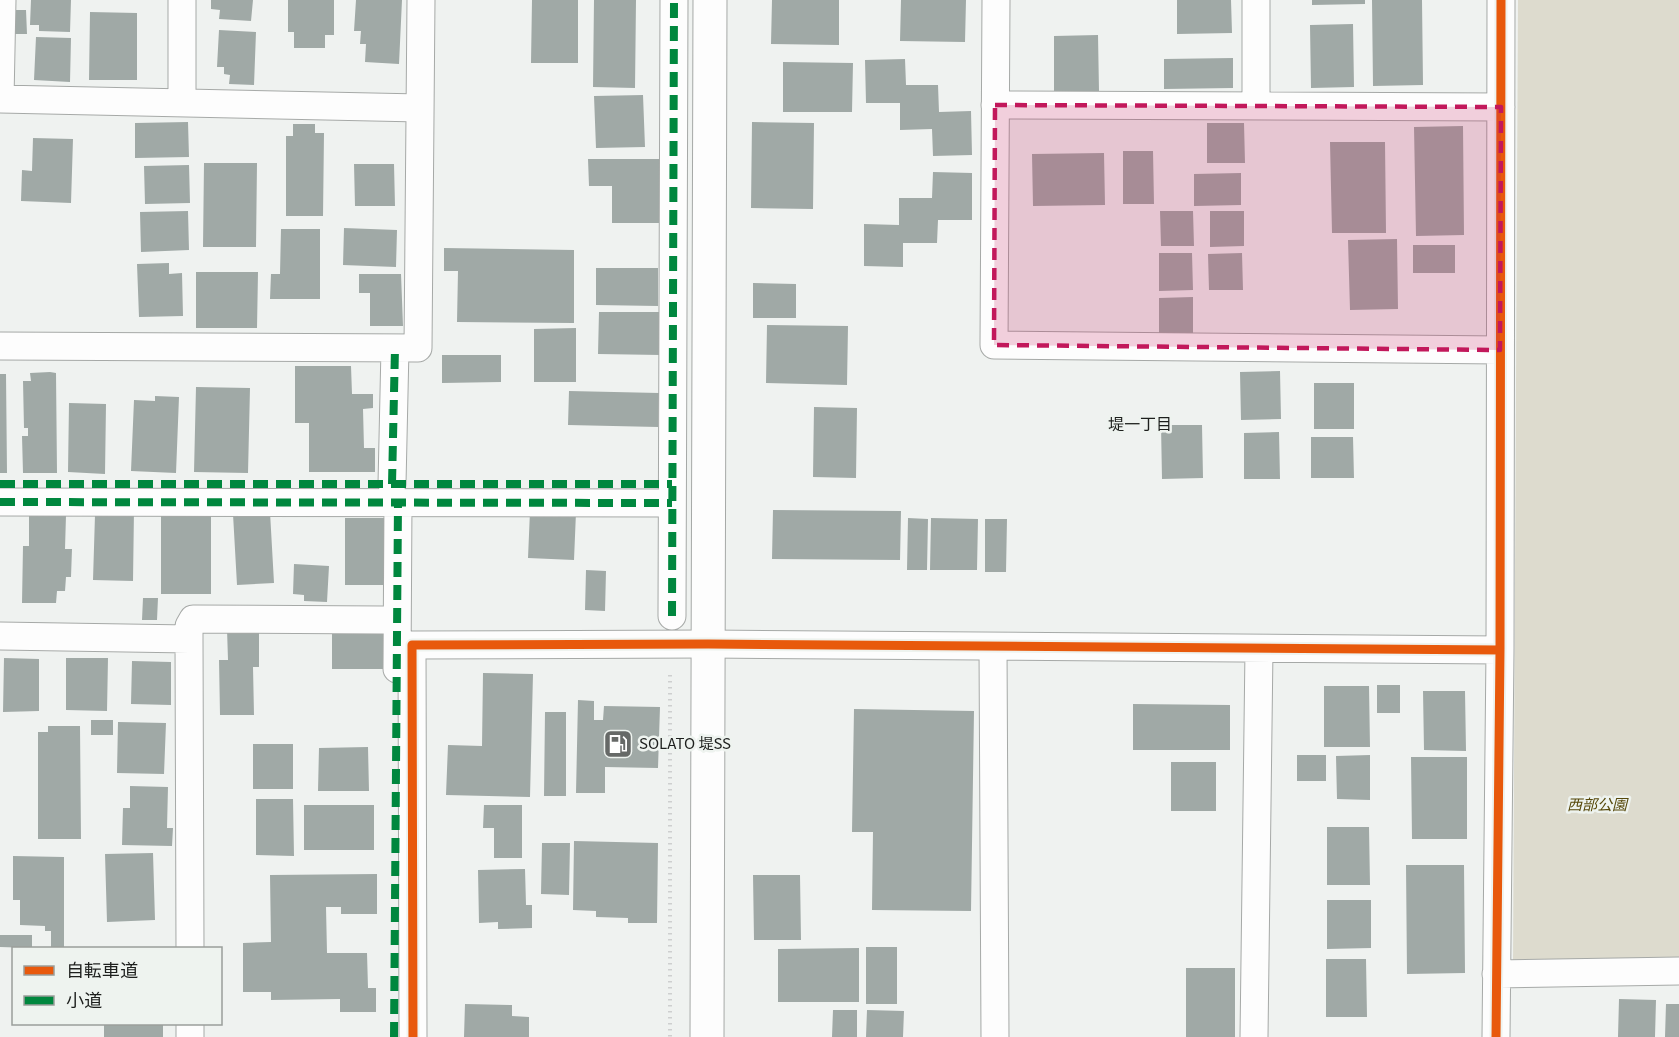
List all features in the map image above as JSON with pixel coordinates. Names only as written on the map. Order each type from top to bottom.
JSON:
[{"type":"street","points":[[2,0],[0,99],[420,108]]},
{"type":"street","points":[[182,0],[182,102]]},
{"type":"street","points":[[0,346],[418,348],[421,0]]},
{"type":"street","points":[[672,616],[674,0]]},
{"type":"street","points":[[707,1037],[710,0]]},
{"type":"street","points":[[996,0],[994,345],[1500,350]]},
{"type":"street","points":[[1256,106],[1257,0]]},
{"type":"street","points":[[1496,1037],[1500,650],[1501,0]]},
{"type":"street","points":[[995,105],[1501,107]]},
{"type":"street","points":[[394,1037],[395,348]]},
{"type":"street","points":[[0,484],[395,493],[672,493]]},
{"type":"street","points":[[0,502],[395,493]]},
{"type":"street","points":[[190,947],[189,626],[193,619],[382,620]]},
{"type":"street","points":[[0,636],[189,639]]},
{"type":"street","points":[[413,1037],[412,645],[708,644],[1500,650]]},
{"type":"street","points":[[993,647],[995,1037]]},
{"type":"street","points":[[1254,1037],[1259,649]]},
{"type":"street","points":[[1496,974],[1679,971]]},
{"type":"path","points":[[670,675],[670,1037]]},
{"type":"highlighted area","points":[[995,105],[1501,107],[1500,350],[994,345]]},
{"type":"green space","name":"西部公園","points":[[1518,0],[1679,0],[1679,961],[1513,962]]},
{"type":"building","points":[[31,0],[71,0],[70,32],[39,31],[39,25],[30,25]]},
{"type":"building","points":[[211,0],[253,0],[251,21],[219,19],[220,10],[211,9]]},
{"type":"building","points":[[288,0],[334,0],[334,35],[325,35],[325,48],[294,48],[294,32],[288,32]]},
{"type":"building","points":[[356,0],[402,0],[399,64],[365,62],[366,44],[360,44],[361,31],[354,31]]},
{"type":"building","points":[[532,0],[578,0],[578,63],[531,63]]},
{"type":"building","points":[[594,0],[636,0],[635,88],[593,87]]},
{"type":"building","points":[[772,0],[839,0],[839,45],[771,44]]},
{"type":"building","points":[[901,0],[966,0],[965,42],[900,41]]},
{"type":"building","points":[[1177,0],[1231,0],[1232,33],[1177,34]]},
{"type":"building","points":[[1312,0],[1365,0],[1365,4],[1312,5]]},
{"type":"building","points":[[1372,0],[1422,0],[1423,85],[1373,86]]},
{"type":"building","points":[[12,10],[26,10],[27,34],[13,34]]},
{"type":"building","points":[[90,12],[137,13],[137,80],[89,80]]},
{"type":"building","points":[[1353,24],[1354,87],[1311,88],[1310,25]]},
{"type":"building","points":[[219,30],[256,32],[254,85],[229,84],[230,75],[224,74],[224,67],[217,67]]},
{"type":"building","points":[[1098,35],[1099,91],[1054,92],[1054,36]]},
{"type":"building","points":[[36,37],[71,38],[70,82],[34,80]]},
{"type":"building","points":[[1233,58],[1233,88],[1164,89],[1164,59]]},
{"type":"building","points":[[905,59],[906,85],[938,85],[939,112],[971,111],[972,155],[933,156],[932,129],[900,130],[900,103],[866,103],[865,60]]},
{"type":"building","points":[[783,62],[853,63],[852,112],[783,112]]},
{"type":"building","points":[[643,95],[645,147],[596,148],[594,96]]},
{"type":"building","points":[[188,122],[189,157],[135,158],[135,123]]},
{"type":"building","points":[[752,122],[814,123],[813,209],[751,208]]},
{"type":"building","points":[[1207,123],[1244,123],[1245,163],[1207,163]]},
{"type":"building","points":[[293,124],[315,124],[315,133],[324,133],[323,216],[286,216],[286,136],[293,136]]},
{"type":"building","points":[[1463,126],[1464,235],[1416,236],[1414,127]]},
{"type":"building","points":[[33,138],[73,139],[71,203],[21,201],[22,170],[32,171]]},
{"type":"building","points":[[1330,142],[1385,142],[1386,233],[1332,233]]},
{"type":"building","points":[[1123,151],[1153,151],[1154,204],[1123,204]]},
{"type":"building","points":[[1104,153],[1105,205],[1033,206],[1032,154]]},
{"type":"building","points":[[588,159],[661,159],[661,223],[612,223],[612,186],[589,186]]},
{"type":"building","points":[[204,163],[257,163],[256,247],[203,247]]},
{"type":"building","points":[[354,164],[394,164],[395,206],[355,206]]},
{"type":"building","points":[[189,165],[190,203],[145,204],[144,166]]},
{"type":"building","points":[[933,172],[972,173],[972,220],[938,220],[937,243],[903,243],[903,267],[864,266],[864,224],[899,225],[899,198],[932,198]]},
{"type":"building","points":[[1241,173],[1241,205],[1194,206],[1194,174]]},
{"type":"building","points":[[188,211],[189,250],[141,252],[140,212]]},
{"type":"building","points":[[1160,211],[1193,211],[1194,246],[1161,246]]},
{"type":"building","points":[[1210,211],[1244,211],[1244,246],[1210,247]]},
{"type":"building","points":[[344,228],[397,230],[396,267],[343,265]]},
{"type":"building","points":[[281,229],[320,229],[320,299],[270,299],[271,274],[280,274]]},
{"type":"building","points":[[1397,239],[1398,309],[1350,310],[1348,240]]},
{"type":"building","points":[[1413,245],[1455,245],[1455,273],[1413,273]]},
{"type":"building","points":[[444,248],[574,250],[574,323],[457,322],[458,271],[444,271]]},
{"type":"building","points":[[1159,253],[1192,253],[1193,290],[1159,291]]},
{"type":"building","points":[[1242,253],[1243,290],[1209,290],[1208,254]]},
{"type":"building","points":[[169,263],[169,274],[182,273],[183,316],[139,317],[137,264]]},
{"type":"building","points":[[596,268],[658,268],[658,306],[596,305]]},
{"type":"building","points":[[196,272],[258,272],[257,328],[196,328]]},
{"type":"building","points":[[359,274],[401,274],[403,326],[370,326],[370,293],[359,293]]},
{"type":"building","points":[[753,283],[796,284],[796,318],[753,318]]},
{"type":"building","points":[[1193,297],[1193,334],[1159,335],[1159,298]]},
{"type":"building","points":[[599,312],[662,312],[661,355],[598,354]]},
{"type":"building","points":[[767,325],[848,326],[847,385],[766,383]]},
{"type":"building","points":[[576,328],[576,382],[534,382],[534,329]]},
{"type":"building","points":[[442,355],[501,355],[501,382],[442,383]]},
{"type":"building","points":[[295,366],[351,366],[352,394],[373,394],[373,408],[363,409],[364,448],[375,448],[375,472],[309,472],[309,423],[295,423]]},
{"type":"building","points":[[1280,371],[1281,419],[1241,420],[1240,372]]},
{"type":"building","points":[[30,373],[56,373],[57,473],[23,473],[22,436],[28,436],[28,428],[24,428],[23,381],[31,381]]},
{"type":"building","points":[[0,374],[6,374],[7,473],[0,473]]},
{"type":"building","points":[[1314,383],[1354,383],[1354,429],[1314,429]]},
{"type":"building","points":[[196,387],[250,388],[248,473],[194,472]]},
{"type":"building","points":[[569,391],[659,393],[658,427],[568,425]]},
{"type":"building","points":[[155,396],[179,397],[176,473],[131,471],[134,400],[155,401]]},
{"type":"building","points":[[69,403],[106,404],[105,474],[68,472]]},
{"type":"building","points":[[814,407],[857,408],[856,478],[813,477]]},
{"type":"building","points":[[1161,425],[1202,425],[1203,478],[1162,479]]},
{"type":"building","points":[[1279,432],[1280,479],[1244,479],[1244,433]]},
{"type":"building","points":[[1311,437],[1353,437],[1354,478],[1311,478]]},
{"type":"building","points":[[134,509],[133,581],[93,580],[95,515]]},
{"type":"building","points":[[161,510],[211,511],[211,594],[161,594]]},
{"type":"building","points":[[773,510],[901,511],[900,560],[772,559]]},
{"type":"building","points":[[530,511],[576,512],[574,560],[528,558]]},
{"type":"building","points":[[270,512],[274,583],[237,585],[233,514]]},
{"type":"building","points":[[29,514],[66,515],[65,549],[72,549],[71,577],[66,577],[65,591],[57,591],[56,603],[22,603],[23,546],[29,546]]},
{"type":"building","points":[[345,518],[389,518],[389,585],[345,585]]},
{"type":"building","points":[[908,518],[928,519],[927,570],[907,570]]},
{"type":"building","points":[[931,518],[978,519],[977,570],[930,570]]},
{"type":"building","points":[[985,519],[1007,519],[1006,572],[985,572]]},
{"type":"building","points":[[294,564],[329,566],[327,602],[304,601],[304,595],[293,594]]},
{"type":"building","points":[[586,570],[606,571],[605,611],[585,610]]},
{"type":"building","points":[[143,598],[158,598],[157,620],[142,620]]},
{"type":"building","points":[[227,629],[259,629],[259,667],[253,667],[254,715],[220,715],[219,660],[228,660]]},
{"type":"building","points":[[332,631],[383,631],[383,669],[332,669]]},
{"type":"building","points":[[4,658],[39,659],[39,711],[3,712]]},
{"type":"building","points":[[66,658],[108,658],[107,711],[66,710]]},
{"type":"building","points":[[132,661],[171,662],[171,705],[131,704]]},
{"type":"building","points":[[483,673],[533,674],[530,797],[446,795],[448,745],[482,746]]},
{"type":"building","points":[[1377,685],[1400,685],[1400,713],[1377,713]]},
{"type":"building","points":[[1324,686],[1369,686],[1370,747],[1324,747]]},
{"type":"building","points":[[1423,691],[1465,691],[1466,751],[1424,750]]},
{"type":"building","name":"SOLATO 堤SS","points":[[578,700],[594,701],[594,720],[603,720],[604,706],[660,707],[658,768],[605,767],[605,793],[576,793]]},
{"type":"building","points":[[1133,704],[1230,705],[1230,750],[1133,750]]},
{"type":"building","points":[[854,709],[974,711],[971,911],[872,910],[873,832],[852,832]]},
{"type":"building","points":[[545,712],[566,712],[566,796],[544,796]]},
{"type":"building","points":[[91,720],[113,720],[113,735],[91,735]]},
{"type":"building","points":[[118,722],[166,723],[164,774],[117,773]]},
{"type":"building","points":[[48,726],[80,726],[81,839],[38,839],[38,732],[48,732]]},
{"type":"building","points":[[253,744],[293,744],[293,789],[253,789]]},
{"type":"building","points":[[368,747],[369,791],[318,791],[319,748]]},
{"type":"building","points":[[1297,755],[1326,755],[1326,781],[1297,781]]},
{"type":"building","points":[[1370,755],[1370,800],[1337,799],[1336,756]]},
{"type":"building","points":[[1411,757],[1467,757],[1467,839],[1412,839]]},
{"type":"building","points":[[1171,762],[1216,762],[1216,811],[1171,811]]},
{"type":"building","points":[[130,786],[168,787],[167,828],[173,828],[172,846],[122,845],[123,808],[130,808]]},
{"type":"building","points":[[256,799],[293,799],[294,856],[256,855]]},
{"type":"building","points":[[304,805],[374,805],[374,850],[304,850]]},
{"type":"building","points":[[484,805],[522,805],[522,858],[494,858],[494,828],[483,828]]},
{"type":"building","points":[[1327,827],[1369,827],[1370,885],[1327,885]]},
{"type":"building","points":[[574,841],[658,843],[657,923],[628,923],[628,918],[596,917],[596,911],[573,910]]},
{"type":"building","points":[[542,843],[570,843],[569,895],[541,894]]},
{"type":"building","points":[[153,853],[155,920],[107,922],[105,854]]},
{"type":"building","points":[[13,856],[64,857],[64,947],[51,947],[51,931],[45,931],[45,926],[20,925],[20,900],[13,900]]},
{"type":"building","points":[[1406,865],[1464,865],[1465,973],[1407,974]]},
{"type":"building","points":[[525,869],[526,905],[532,905],[532,928],[498,929],[498,922],[479,923],[478,870]]},
{"type":"building","points":[[377,874],[377,914],[341,914],[341,907],[326,907],[327,953],[367,953],[368,988],[376,988],[376,1012],[340,1012],[340,999],[271,1000],[271,992],[243,992],[243,943],[271,942],[270,875]]},
{"type":"building","points":[[753,875],[800,875],[801,940],[754,940]]},
{"type":"building","points":[[1327,900],[1371,900],[1371,948],[1327,949]]},
{"type":"building","points":[[0,935],[32,935],[32,947],[0,947]]},
{"type":"building","points":[[866,947],[897,947],[897,1004],[866,1004]]},
{"type":"building","points":[[859,948],[859,1002],[778,1002],[778,949]]},
{"type":"building","points":[[1326,959],[1366,959],[1367,1017],[1326,1017]]},
{"type":"building","points":[[1186,968],[1235,968],[1235,1037],[1186,1037]]},
{"type":"building","points":[[1619,999],[1656,1000],[1655,1037],[1618,1037]]},
{"type":"building","points":[[465,1004],[512,1005],[512,1016],[529,1017],[529,1037],[464,1037]]},
{"type":"building","points":[[1666,1004],[1679,1004],[1679,1037],[1665,1037]]},
{"type":"building","points":[[833,1010],[857,1010],[857,1037],[832,1037]]},
{"type":"building","points":[[867,1010],[904,1011],[903,1037],[866,1037]]},
{"type":"building","points":[[104,1025],[163,1025],[163,1037],[104,1037]]},
{"type":"marked path","points":[[672,616],[674,0]]},
{"type":"marked path","points":[[392,484],[395,348]]},
{"type":"marked path","points":[[0,484],[672,484]]},
{"type":"marked path","points":[[0,502],[672,503]]},
{"type":"marked path","points":[[394,1037],[398,502]]},
{"type":"cycle path","points":[[1496,1037],[1500,650],[1501,0]]},
{"type":"cycle path","points":[[413,1037],[412,645],[708,644],[1500,650]]},
{"type":"place","name":"SOLATO 堤SS","points":[[618,744]]},
{"type":"district","name":"堤一丁目","points":[[1140,424]]}]
